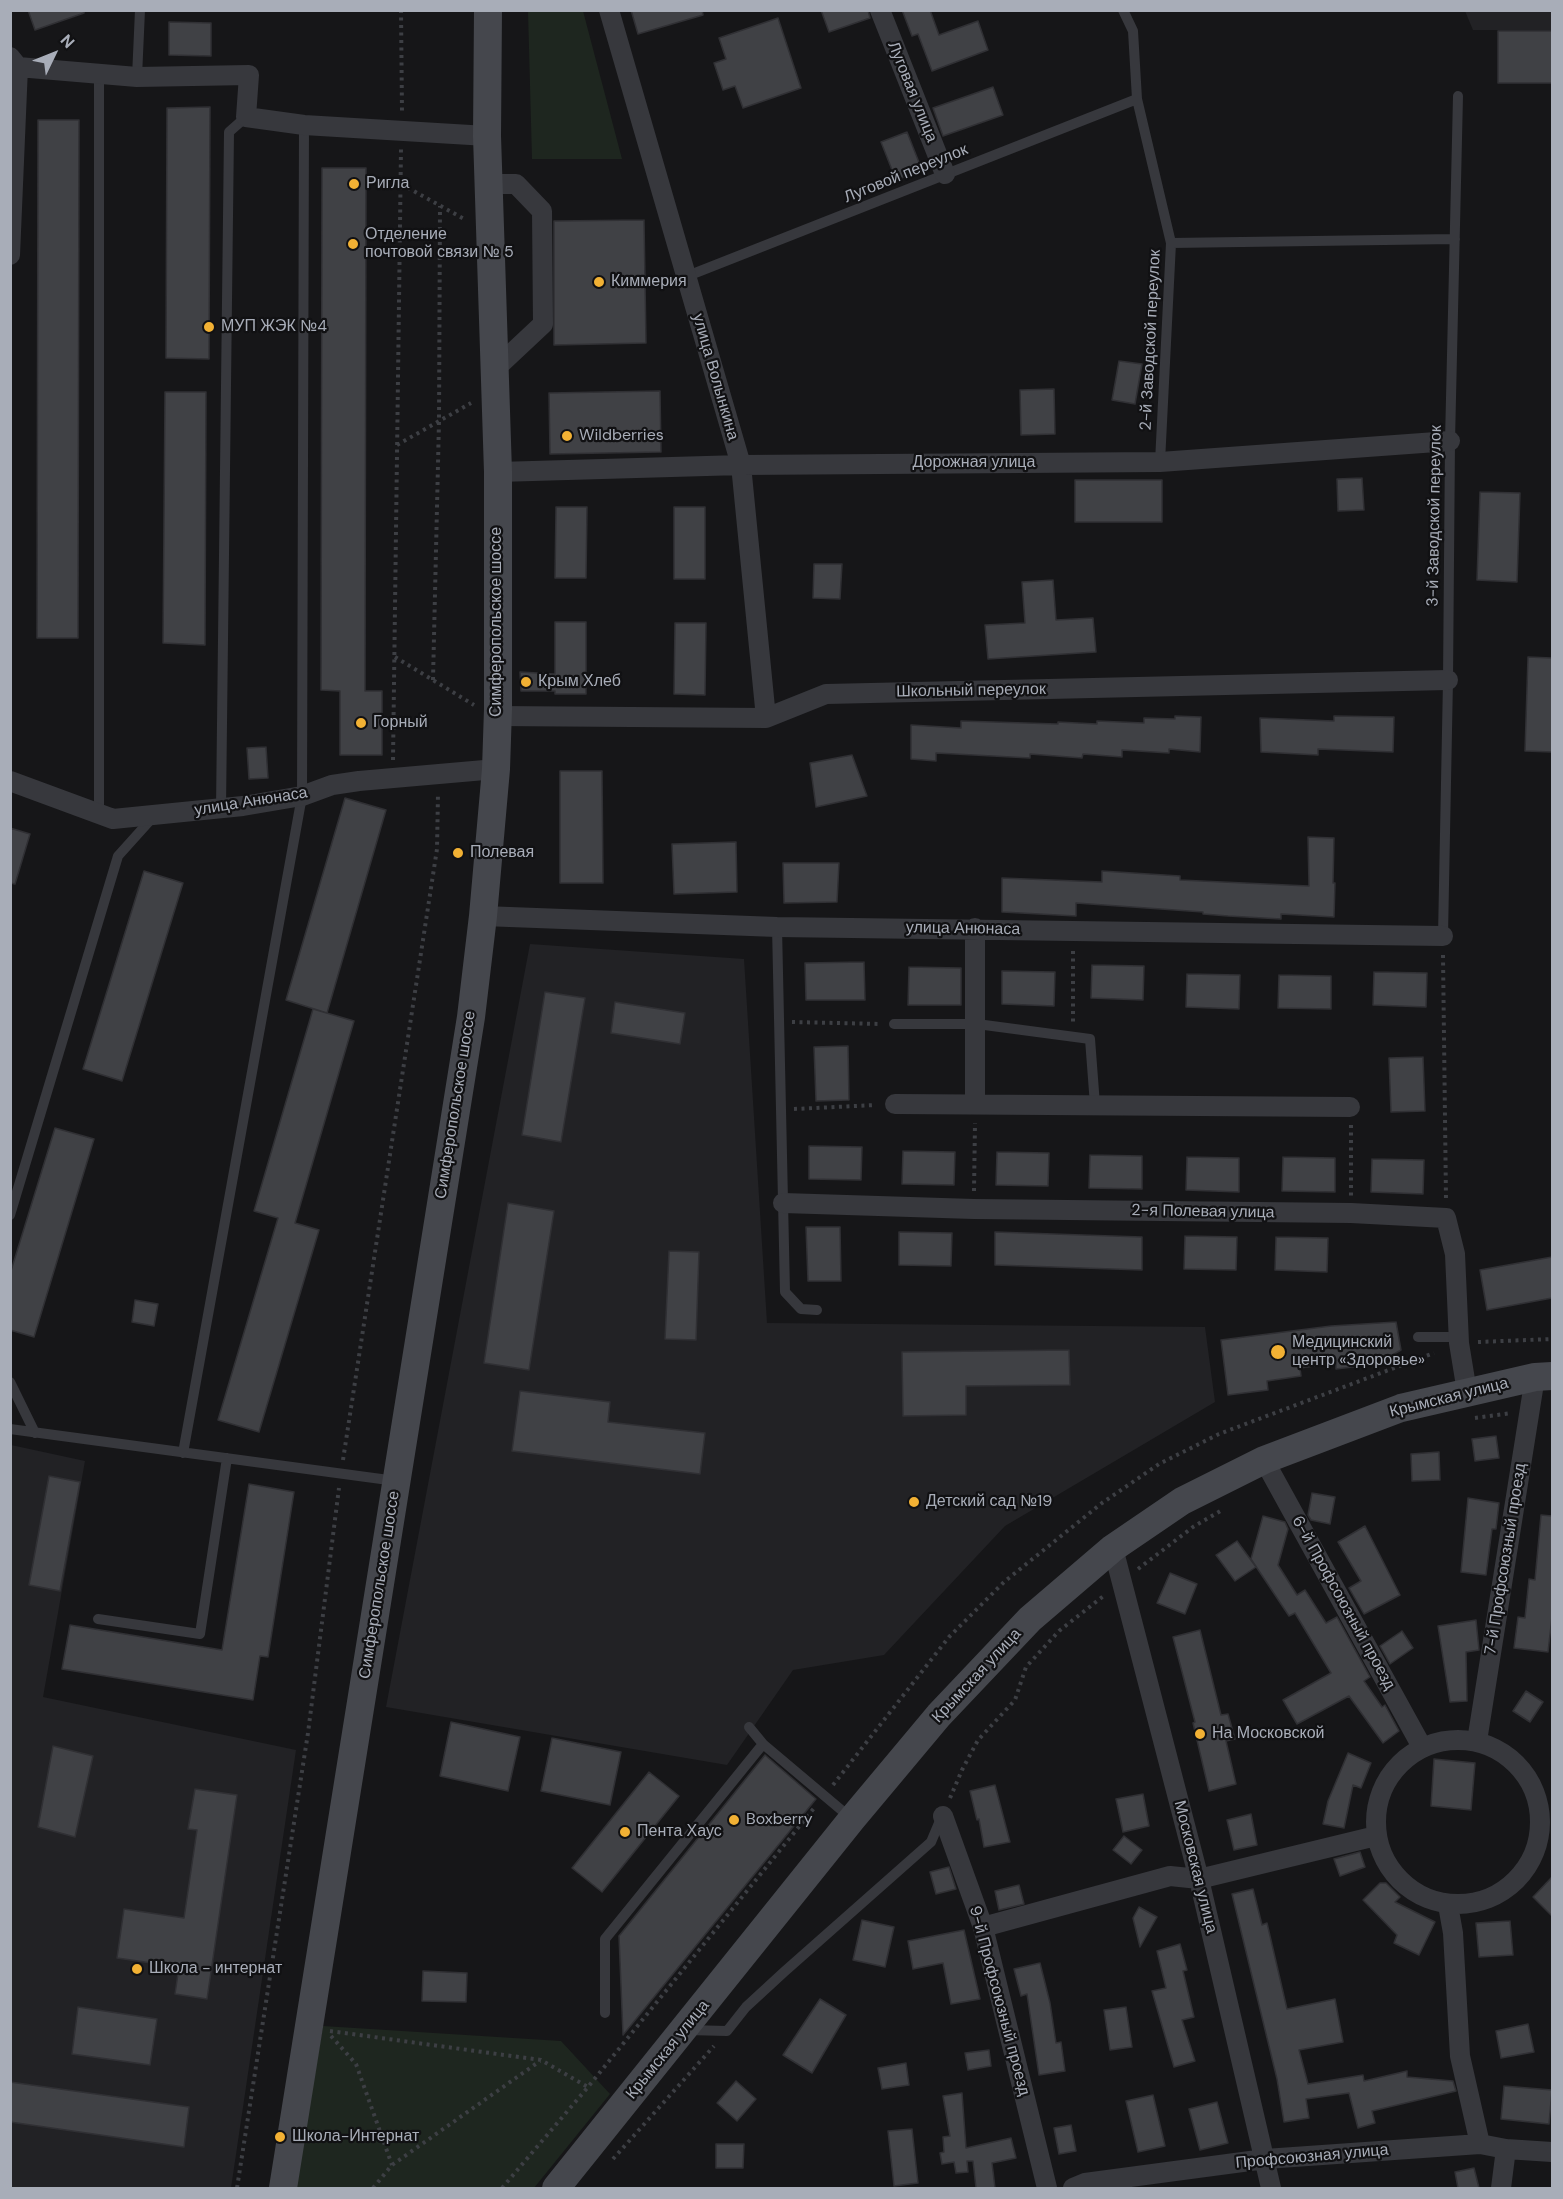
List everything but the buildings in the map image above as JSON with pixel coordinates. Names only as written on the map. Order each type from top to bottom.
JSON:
[{"type":"main road","name":"Симферопольское шоссе","points":[[283,2188],[471,1017],[483,916],[496,770],[490,713],[498,472],[487,136],[488,10]]},
{"type":"main road","name":"Крымская улица","points":[[564,2187],[852,1819],[939,1715],[1030,1618],[1113,1548],[1182,1501],[1264,1460],[1401,1408],[1466,1406],[1544,1377]]},
{"type":"street","name":"улица Волынкина","points":[[609,10],[741,465],[766,718]]},
{"type":"street","name":"Луговая улица","points":[[880,10],[945,174]]},
{"type":"street","points":[[10,255],[14,62],[137,77],[249,75],[246,117],[304,125],[487,136]]},
{"type":"street","points":[[489,184],[516,184],[542,211],[543,324],[495,369]]},
{"type":"street","name":"Дорожная улица","points":[[498,472],[741,465],[1160,462],[1450,441]]},
{"type":"street","name":"Школьный переулок","points":[[490,713],[766,718],[826,694],[1448,680]]},
{"type":"street","name":"улица Анюнаса","points":[[10,781],[113,819],[221,808],[302,796],[332,785],[496,770]]},
{"type":"street","name":"улица Анюнаса","points":[[483,916],[777,927],[1443,936]]},
{"type":"street","points":[[975,928],[975,1104]]},
{"type":"street","points":[[895,1104],[1350,1107]]},
{"type":"street","name":"2-я Полевая улица","points":[[783,1203],[974,1209],[1352,1213],[1446,1218]]},
{"type":"street","points":[[1446,1218],[1455,1254],[1466,1406]]},
{"type":"street","name":"7-й Профсоюзный проезд","points":[[1477,1741],[1530,1411],[1544,1377]]},
{"type":"street","name":"6-й Профсоюзный проезд","points":[[1264,1460],[1422,1747]]},
{"type":"street","name":"Московская улица","points":[[1113,1548],[1199,1879],[1271,2188]]},
{"type":"street","points":[[1449,1740],[1477,1741],[1503,1752],[1524,1771],[1537,1796],[1547,1824],[1534,1858],[1513,1886],[1482,1903],[1448,1905],[1414,1894],[1389,1869],[1376,1836],[1377,1800],[1394,1769],[1422,1747],[1449,1740]]},
{"type":"street","name":"9-й Профсоюзный проезд","points":[[943,1816],[983,1927],[1047,2188]]},
{"type":"street","points":[[983,1927],[1170,1876],[1199,1879],[1376,1836]]},
{"type":"street","points":[[1448,1905],[1460,2056],[1480,2144]]},
{"type":"street","name":"Профсоюзная улица","points":[[1073,2188],[1084,2183],[1265,2159],[1480,2144],[1506,2150],[1552,2152]]},
{"type":"street","points":[[1501,2188],[1506,2150]]},
{"type":"lane","points":[[137,77],[140,10]]},
{"type":"lane","name":"2-й Заводской переулок","points":[[1123,10],[1133,31],[1137,99],[1171,243],[1160,462]]},
{"type":"lane","points":[[99,74],[99,814]]},
{"type":"lane","name":"3-й Заводской переулок","points":[[1443,936],[1450,441],[1458,96]]},
{"type":"lane","name":"Луговой переулок","points":[[686,278],[1137,99]]},
{"type":"lane","points":[[221,808],[229,132],[246,117]]},
{"type":"lane","points":[[183,1453],[302,796],[304,125]]},
{"type":"lane","points":[[1171,243],[1455,239]]},
{"type":"lane","points":[[10,1215],[118,856],[155,815]]},
{"type":"lane","points":[[777,927],[785,1292],[801,1309],[817,1310]]},
{"type":"lane","points":[[894,1024],[975,1024],[1090,1039],[1095,1105]]},
{"type":"lane","points":[[1418,1337],[1460,1337]]},
{"type":"lane","points":[[10,1382],[35,1433]]},
{"type":"lane","points":[[10,1429],[396,1481]]},
{"type":"lane","points":[[98,1619],[200,1634],[227,1458]]},
{"type":"lane","points":[[749,1727],[763,1744],[852,1819]]},
{"type":"lane","points":[[605,2013],[605,1939],[763,1744]]},
{"type":"lane","points":[[685,2030],[727,2031],[746,2007],[931,1842],[943,1816]]},
{"type":"path","points":[[393,778],[402,131],[401,10]]},
{"type":"path","points":[[401,184],[471,224]]},
{"type":"path","points":[[433,680],[439,421],[440,206]]},
{"type":"path","points":[[398,445],[477,399]]},
{"type":"path","points":[[395,657],[490,713]]},
{"type":"path","points":[[1072,930],[1073,1037]]},
{"type":"path","points":[[1443,936],[1446,1218]]},
{"type":"path","points":[[779,1022],[894,1024]]},
{"type":"path","points":[[781,1110],[895,1104]]},
{"type":"path","points":[[974,1209],[975,1104]]},
{"type":"path","points":[[1350,1107],[1352,1213]]},
{"type":"path","points":[[1466,1406],[1530,1411]]},
{"type":"path","points":[[943,1816],[962,1770],[978,1740],[1015,1700],[1026,1667],[1059,1631],[1193,1527],[1229,1507]]},
{"type":"path","points":[[392,2165],[356,2064],[327,2031],[541,2060],[588,2087]]},
{"type":"path","points":[[610,2162],[727,2031]]},
{"type":"path","points":[[373,2188],[392,2165],[541,2060]]},
{"type":"shaded area","points":[[528,11],[583,11],[622,159],[532,159]]},
{"type":"shaded area","points":[[1465,11],[1552,11],[1552,30],[1473,30]]},
{"type":"shaded area","points":[[530,944],[744,959],[767,1323],[1205,1327],[1215,1402],[1005,1526],[884,1655],[793,1670],[727,1765],[386,1707]]},
{"type":"shaded area","name":"Школа - интернат","points":[[11,1445],[85,1461],[43,1697],[296,1750],[231,2188],[11,2188]]},
{"type":"shaded area","points":[[323,2026],[561,2041],[610,2094],[534,2188],[295,2188]]},
{"type":"place","name":"Ригла","points":[[354,184]]},
{"type":"place","name":"Отделение почтовой связи № 5","points":[[353,244]]},
{"type":"place","name":"Киммерия","points":[[599,282]]},
{"type":"place","name":"МУП ЖЭК №4","points":[[209,327]]},
{"type":"place","name":"Wildberries","points":[[567,436]]},
{"type":"place","name":"Крым Хлеб","points":[[526,682]]},
{"type":"place","name":"Горный","points":[[361,723]]},
{"type":"place","name":"Полевая","points":[[458,853]]},
{"type":"place","name":"Медицинский центр «Здоровье»","points":[[1278,1352]]},
{"type":"place","name":"Детский сад №19","points":[[914,1502]]},
{"type":"place","name":"На Московской","points":[[1200,1734]]},
{"type":"place","name":"Boxberry","points":[[734,1820]]},
{"type":"place","name":"Пента Хаус","points":[[625,1832]]},
{"type":"place","name":"Школа - интернат","points":[[137,1969]]},
{"type":"place","name":"Школа-Интернат","points":[[280,2137]]}]
